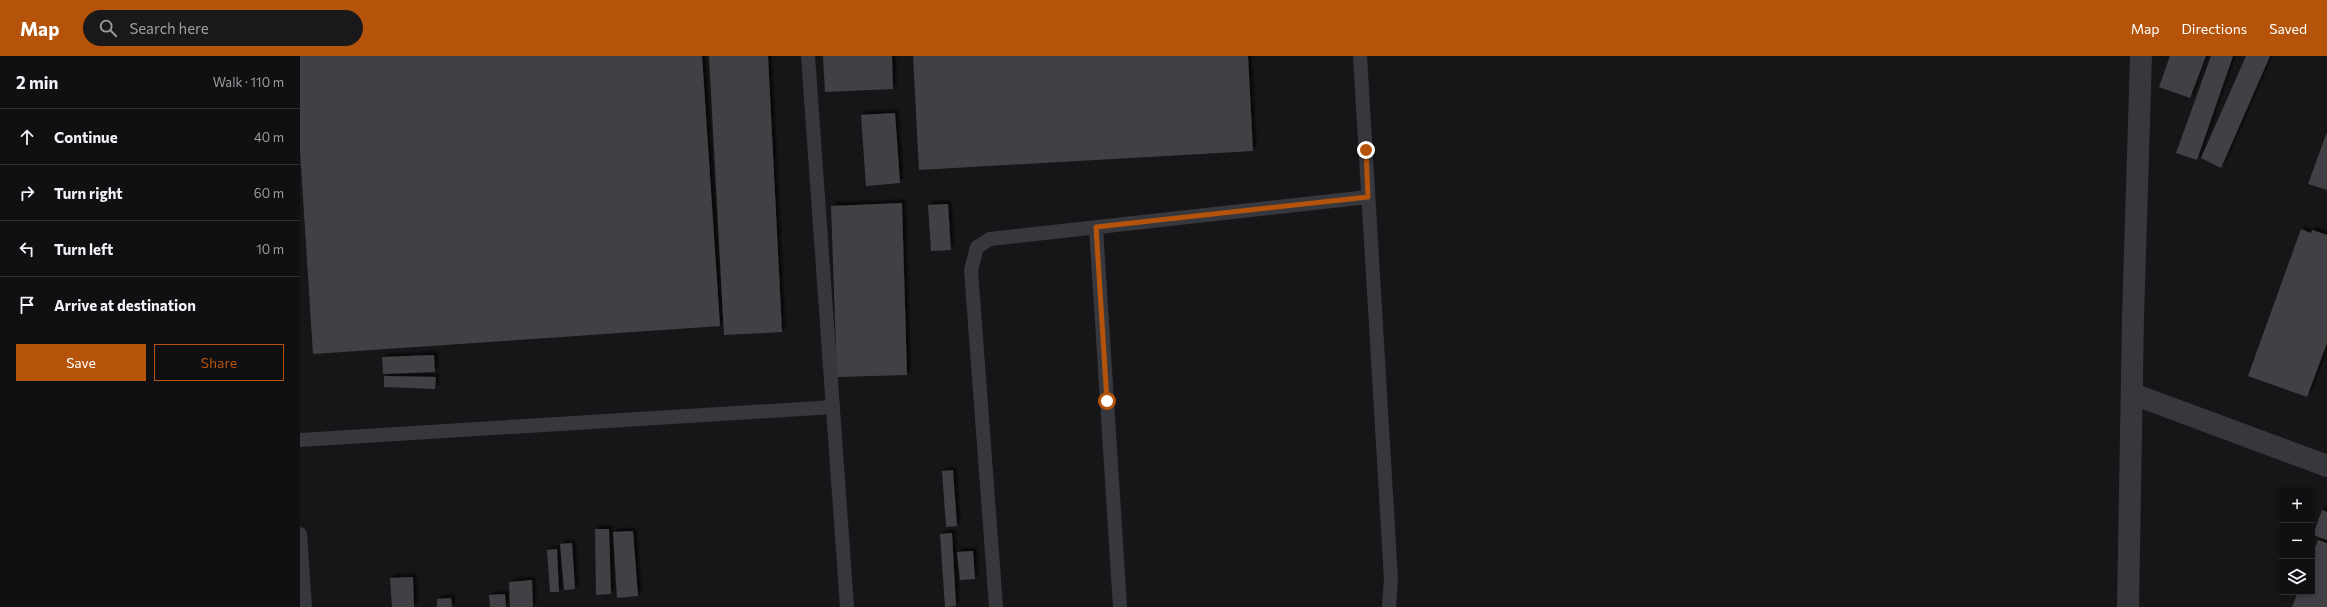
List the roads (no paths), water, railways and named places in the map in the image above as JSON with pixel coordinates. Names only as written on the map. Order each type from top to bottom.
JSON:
[{"type":"street","points":[[2128,607],[2133,394],[2133,318],[2141,56]]},
{"type":"street","points":[[2133,394],[2327,466]]},
{"type":"lane","points":[[808,56],[847,607]]},
{"type":"lane","points":[[1360,56],[1391,571],[1389,607]]},
{"type":"lane","points":[[996,607],[971,270],[972,260],[977,247],[990,239],[1368,197]]},
{"type":"lane","points":[[1096,227],[1120,607]]},
{"type":"lane","points":[[300,440],[833,407]]},
{"type":"lane","points":[[300,534],[305,607]]}]
